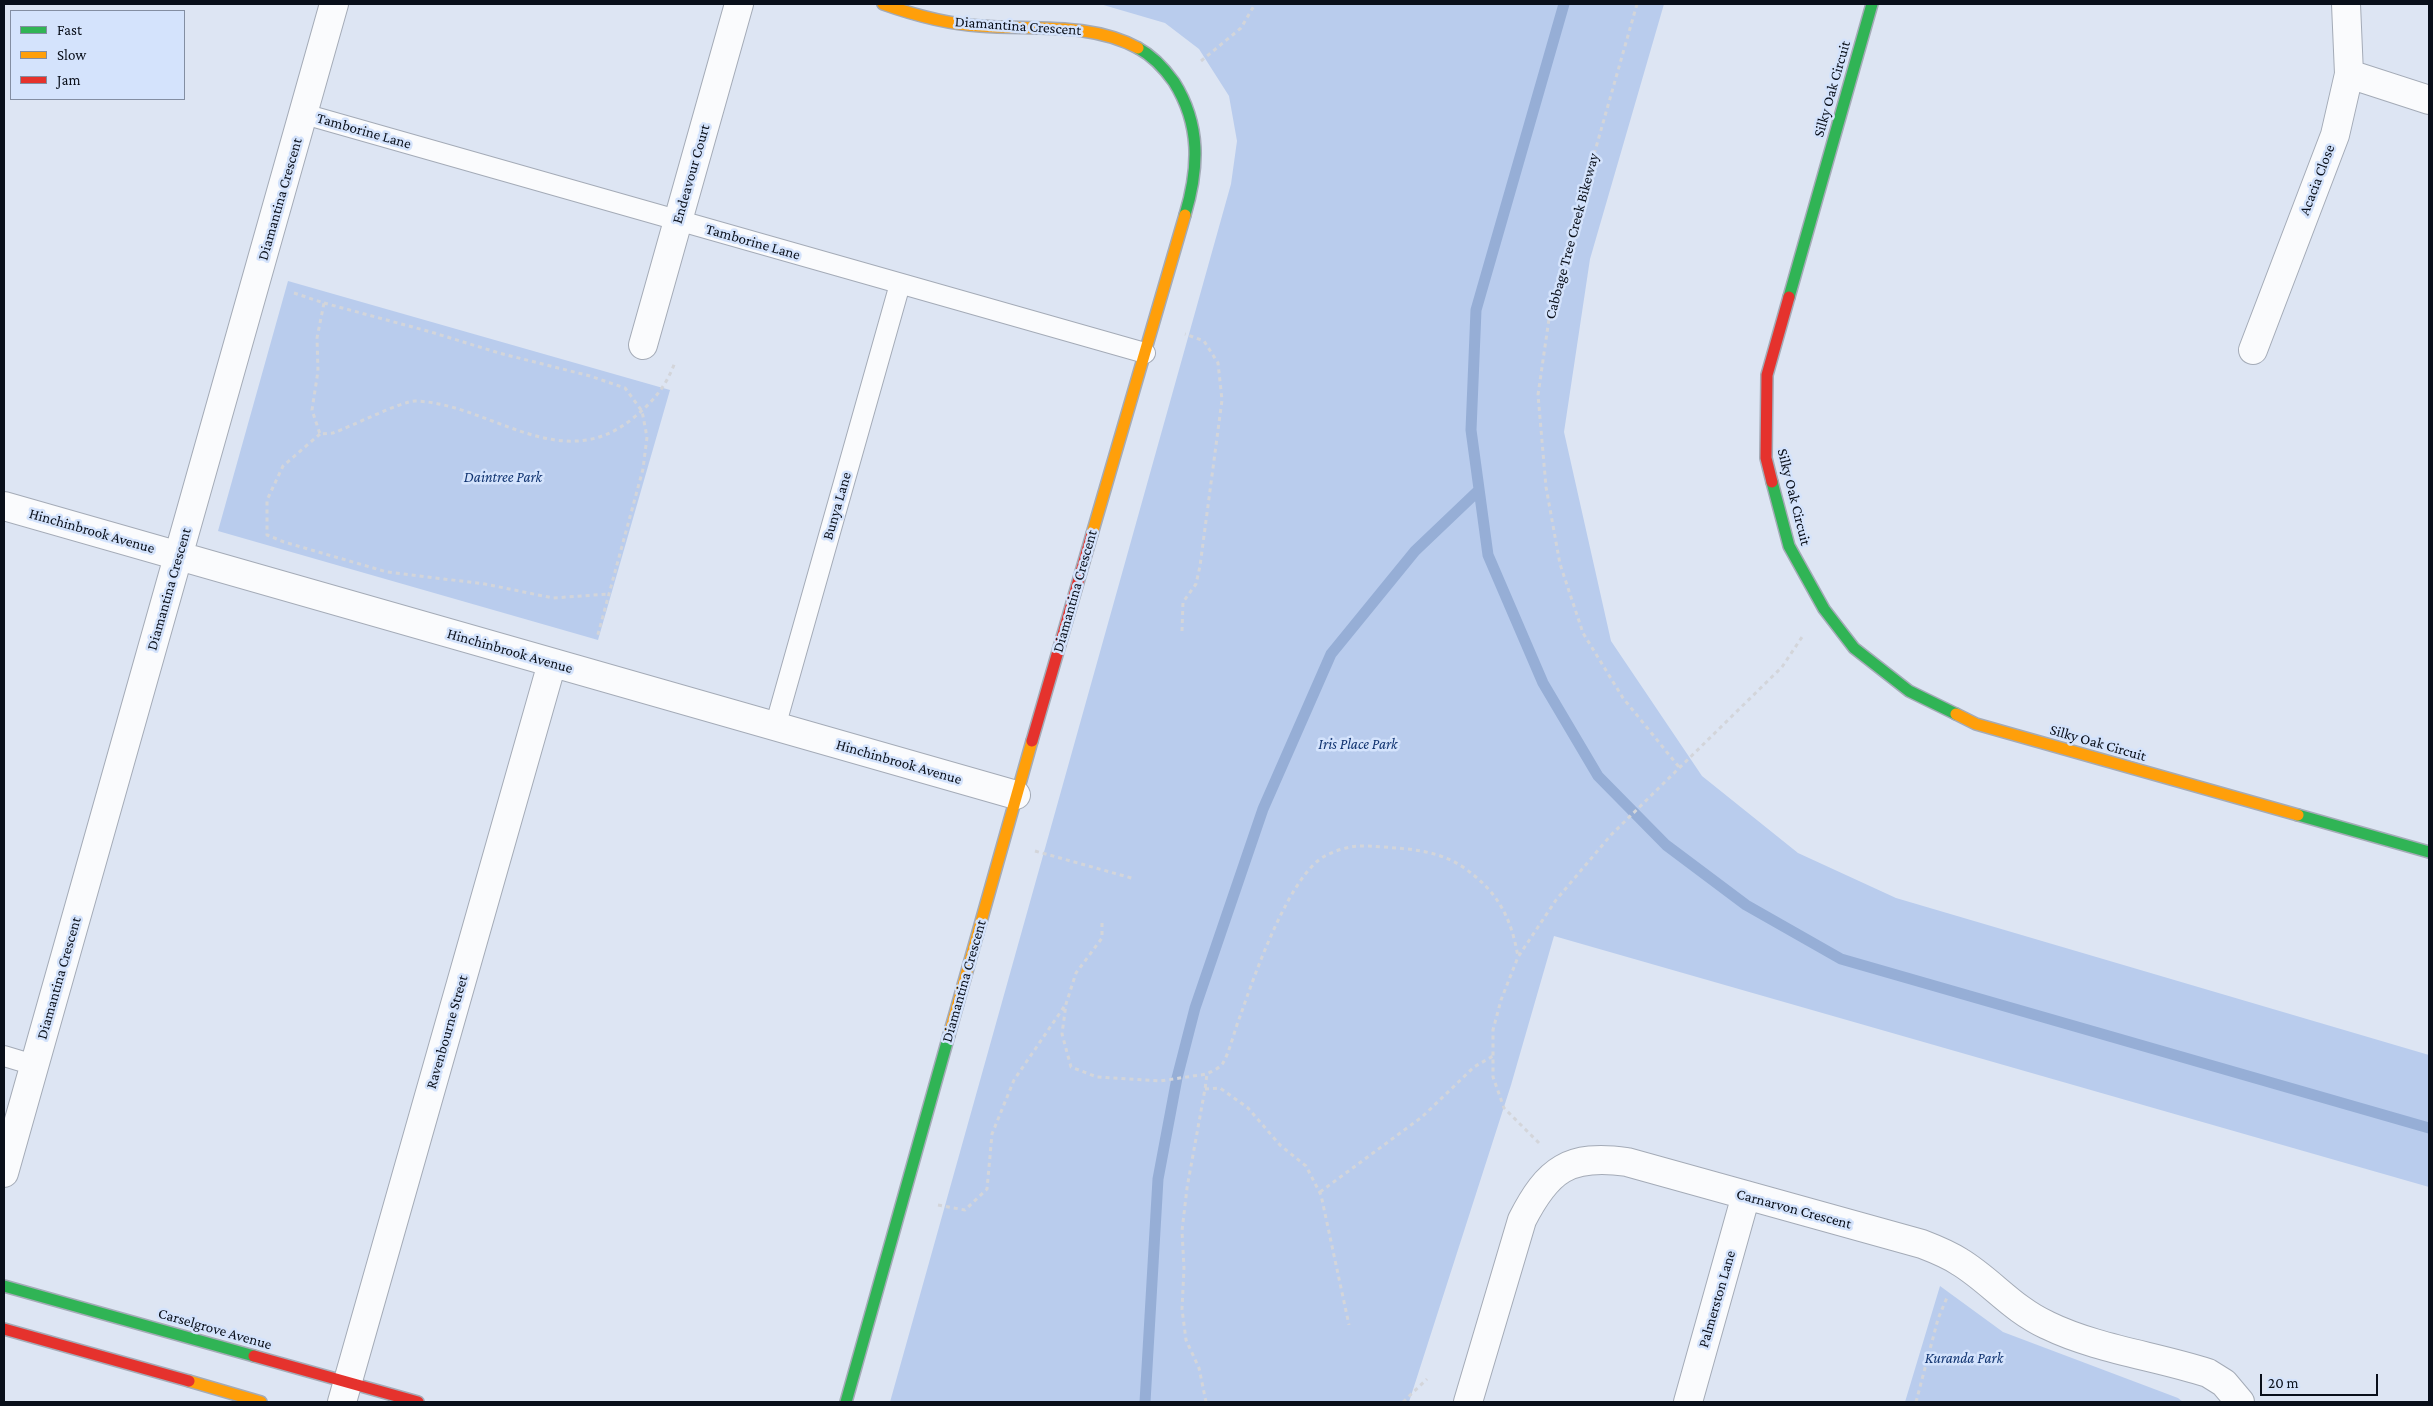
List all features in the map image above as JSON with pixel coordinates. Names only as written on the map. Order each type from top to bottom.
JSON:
[{"type":"street","name":"Diamantina Crescent","points":[[4,1173],[334,4]]},
{"type":"street","name":"Endeavour Court","points":[[643,345],[739,4]]},
{"type":"street","name":"Diamantina Crescent","points":[[846,1402],[1016,795],[1192,191],[1197,164],[1196,136],[1190,111],[1165,68],[1148,53],[1127,42],[1105,34],[1079,29],[966,25],[936,20],[884,4]]},
{"type":"street","name":"Silky Oak Circuit","points":[[1872,4],[1767,375],[1766,458],[1789,546],[1824,609],[1854,648],[1909,691],[1976,724],[2429,852]]},
{"type":"street","name":"Acacia Close","points":[[2253,350],[2335,135],[2349,74],[2346,4]]},
{"type":"street","points":[[2349,74],[2429,100]]},
{"type":"street","name":"Hinchinbrook Avenue","points":[[4,506],[1016,795]]},
{"type":"street","name":"Ravenbourne Street","points":[[345,1392],[552,663]]},
{"type":"street","name":"Carnarvon Crescent","points":[[1561,1168],[1590,1161],[1619,1161],[1922,1244],[1942,1251],[1961,1262],[2023,1312],[2047,1326],[2208,1373],[2224,1384],[2240,1402]]},
{"type":"street","points":[[1468,1402],[1522,1220],[1535,1194],[1561,1168]]},
{"type":"street","name":"Palmerston Lane","points":[[1688,1402],[1746,1196]]},
{"type":"street","name":"Carselgrove Avenue","points":[[4,1286],[345,1392],[418,1402]]},
{"type":"street","points":[[4,1329],[261,1402]]},
{"type":"lane","name":"Tamborine Lane","points":[[304,114],[1145,353]]},
{"type":"lane","name":"Bunya Lane","points":[[774,727],[900,284]]},
{"type":"lane","points":[[4,1056],[34,1065]]},
{"type":"path","points":[[1197,64],[1241,28],[1255,4]]},
{"type":"path","name":"Cabbage Tree Creek Bikeway","points":[[1637,4],[1551,304],[1538,395],[1546,488],[1560,564],[1583,633],[1623,698],[1679,767]]},
{"type":"path","points":[[294,293],[432,332],[499,354],[590,376],[625,388],[642,411],[647,437],[643,469],[596,642]]},
{"type":"path","points":[[320,434],[312,410],[318,371],[317,338],[324,303]]},
{"type":"path","points":[[1153,325],[1204,341],[1218,363],[1222,400],[1200,566],[1196,584],[1184,602],[1182,631]]},
{"type":"path","points":[[609,594],[553,598],[485,584],[386,572],[284,542],[267,535],[267,500],[283,466],[320,434],[334,433],[412,401],[444,404],[518,432],[544,438],[572,442],[599,436],[623,426],[650,406],[669,380],[678,354]]},
{"type":"path","points":[[1561,1168],[1532,1135],[1504,1108],[1493,1077],[1493,1030],[1501,1000],[1518,957],[1556,900],[1611,835],[1782,667],[1808,626],[1824,609]]},
{"type":"path","points":[[1102,923],[1102,938],[1076,973],[1066,1004],[1062,1034],[1071,1067],[1097,1078],[1160,1080],[1207,1074],[1222,1064],[1256,972],[1285,907],[1302,878],[1324,856],[1354,845],[1416,850],[1448,857],[1495,894],[1509,918],[1518,957]]},
{"type":"path","points":[[1030,849],[1135,879]]},
{"type":"path","points":[[903,1198],[965,1210],[987,1189],[992,1134],[1014,1080],[1066,1004]]},
{"type":"path","points":[[1320,1192],[1422,1117],[1474,1067],[1493,1056]]},
{"type":"path","points":[[1206,1402],[1200,1368],[1186,1340],[1182,1308],[1184,1268],[1182,1231],[1187,1188],[1207,1074]]},
{"type":"path","points":[[1204,1089],[1220,1088],[1248,1108],[1280,1145],[1306,1166],[1320,1192],[1349,1326]]},
{"type":"path","points":[[1916,1402],[1938,1319],[1952,1289]]},
{"type":"path","points":[[1403,1402],[1427,1379]]},
{"type":"green space","name":"Iris Place Park","points":[[1100,4],[1664,4],[1590,259],[1564,432],[1611,641],[1702,776],[1798,853],[1896,898],[2429,1055],[2429,1187],[1554,936],[1511,1085],[1409,1402],[890,1402],[1231,184],[1237,141],[1229,96],[1199,49],[1165,23]]},
{"type":"green space","name":"Daintree Park","points":[[288,281],[670,390],[598,640],[218,531]]},
{"type":"green space","name":"Kuranda Park","points":[[1940,1286],[2003,1332],[2178,1398],[2183,1402],[1905,1402]]},
{"type":"waterway","points":[[1564,4],[1476,310],[1471,430],[1488,555],[1543,683],[1598,776],[1666,845],[1746,905],[1841,959],[2429,1128]]},
{"type":"waterway","points":[[1145,1402],[1158,1179],[1177,1078],[1195,1008],[1263,809],[1331,654],[1415,551],[1479,490]]},
{"type":"traffic: fast","points":[[1789,297],[1872,4]]},
{"type":"traffic: fast","points":[[1138,48],[1162,67],[1174,82],[1189,114],[1195,147],[1195,164],[1190,198],[1185,215]]},
{"type":"traffic: fast","points":[[1772,482],[1789,546],[1824,609],[1854,648],[1909,691],[1956,714]]},
{"type":"traffic: fast","points":[[2298,815],[2429,852]]},
{"type":"traffic: fast","points":[[846,1402],[949,1035]]},
{"type":"traffic: fast","points":[[4,1286],[254,1356]]},
{"type":"traffic: slow","points":[[883,4],[931,18],[968,25],[1061,29],[1101,34],[1138,48]]},
{"type":"traffic: slow","points":[[1092,534],[1185,215]]},
{"type":"traffic: slow","points":[[1956,714],[1976,724],[2298,815]]},
{"type":"traffic: slow","points":[[949,1035],[1032,741]]},
{"type":"traffic: slow","points":[[189,1381],[261,1402]]},
{"type":"traffic: jam","points":[[1772,482],[1766,458],[1767,375],[1789,297]]},
{"type":"traffic: jam","points":[[1032,741],[1092,534]]},
{"type":"traffic: jam","points":[[4,1329],[189,1381]]},
{"type":"traffic: jam","points":[[254,1356],[418,1402]]}]
